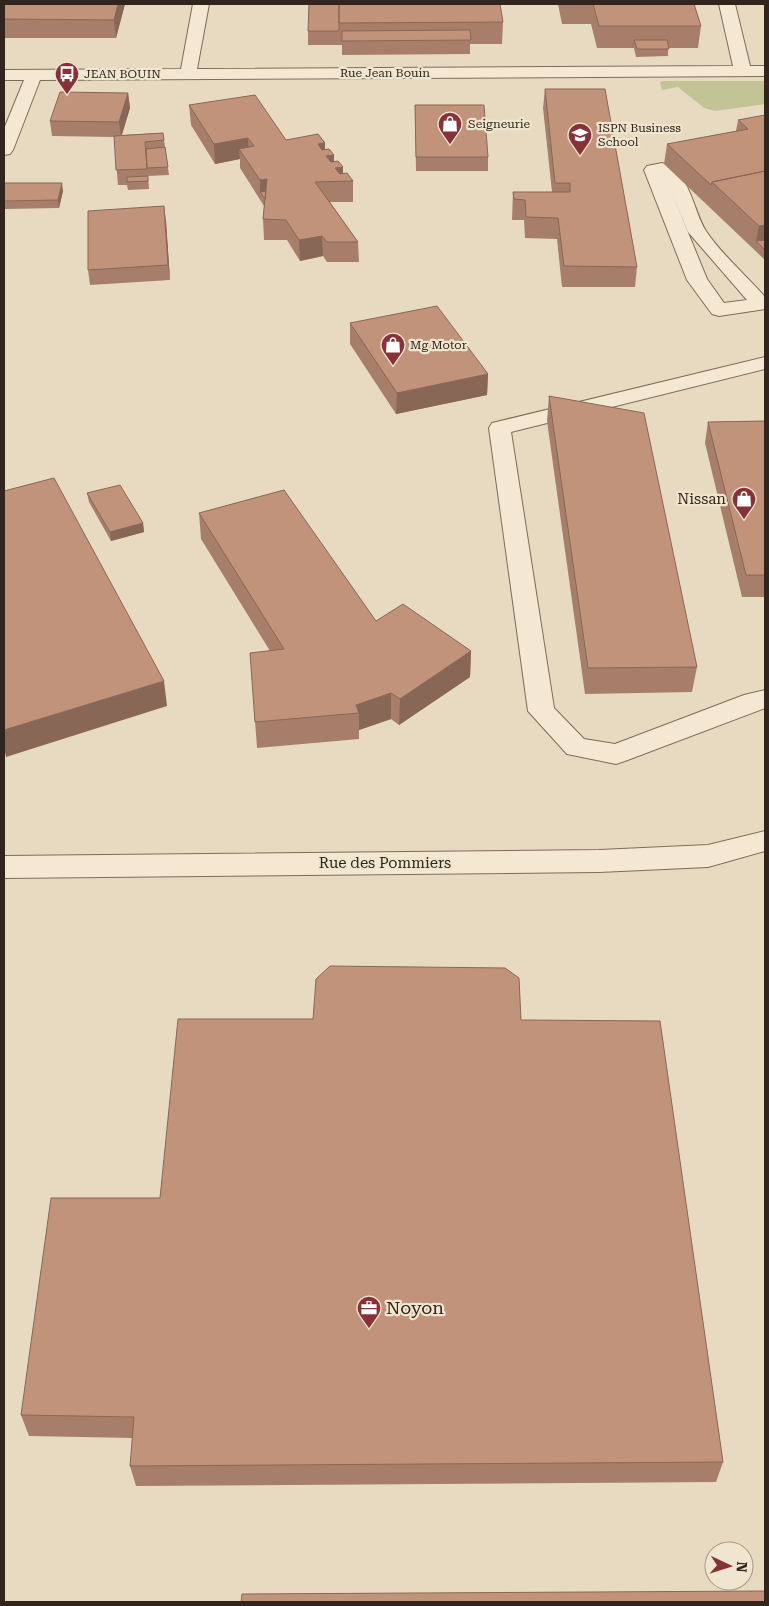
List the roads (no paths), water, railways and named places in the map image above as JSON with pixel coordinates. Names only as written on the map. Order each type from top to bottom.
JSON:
[{"type":"street","points":[[188,74],[201,4]]},
{"type":"street","points":[[727,4],[743,72]]},
{"type":"street","name":"Rue Jean Bouin","points":[[4,75],[765,71]]},
{"type":"street","points":[[4,150],[34,75]]},
{"type":"street","points":[[657,169],[679,188],[697,232],[761,304],[719,310],[697,280],[657,169]]},
{"type":"street","points":[[765,363],[500,428],[541,711],[576,747],[616,754],[685,729],[753,700],[765,699]]},
{"type":"street","name":"Rue des Pommiers","points":[[4,867],[599,862],[708,856],[765,842]]},
{"type":"place","name":"JEAN BOUIN","points":[[67,95]]},
{"type":"place","name":"Seigneurie","points":[[450,145]]},
{"type":"place","name":"ISPN Business School","points":[[580,156]]},
{"type":"place","name":"Mg Motor","points":[[393,366]]},
{"type":"place","name":"Nissan","points":[[744,520]]},
{"type":"place","name":"Noyon","points":[[369,1329]]}]
